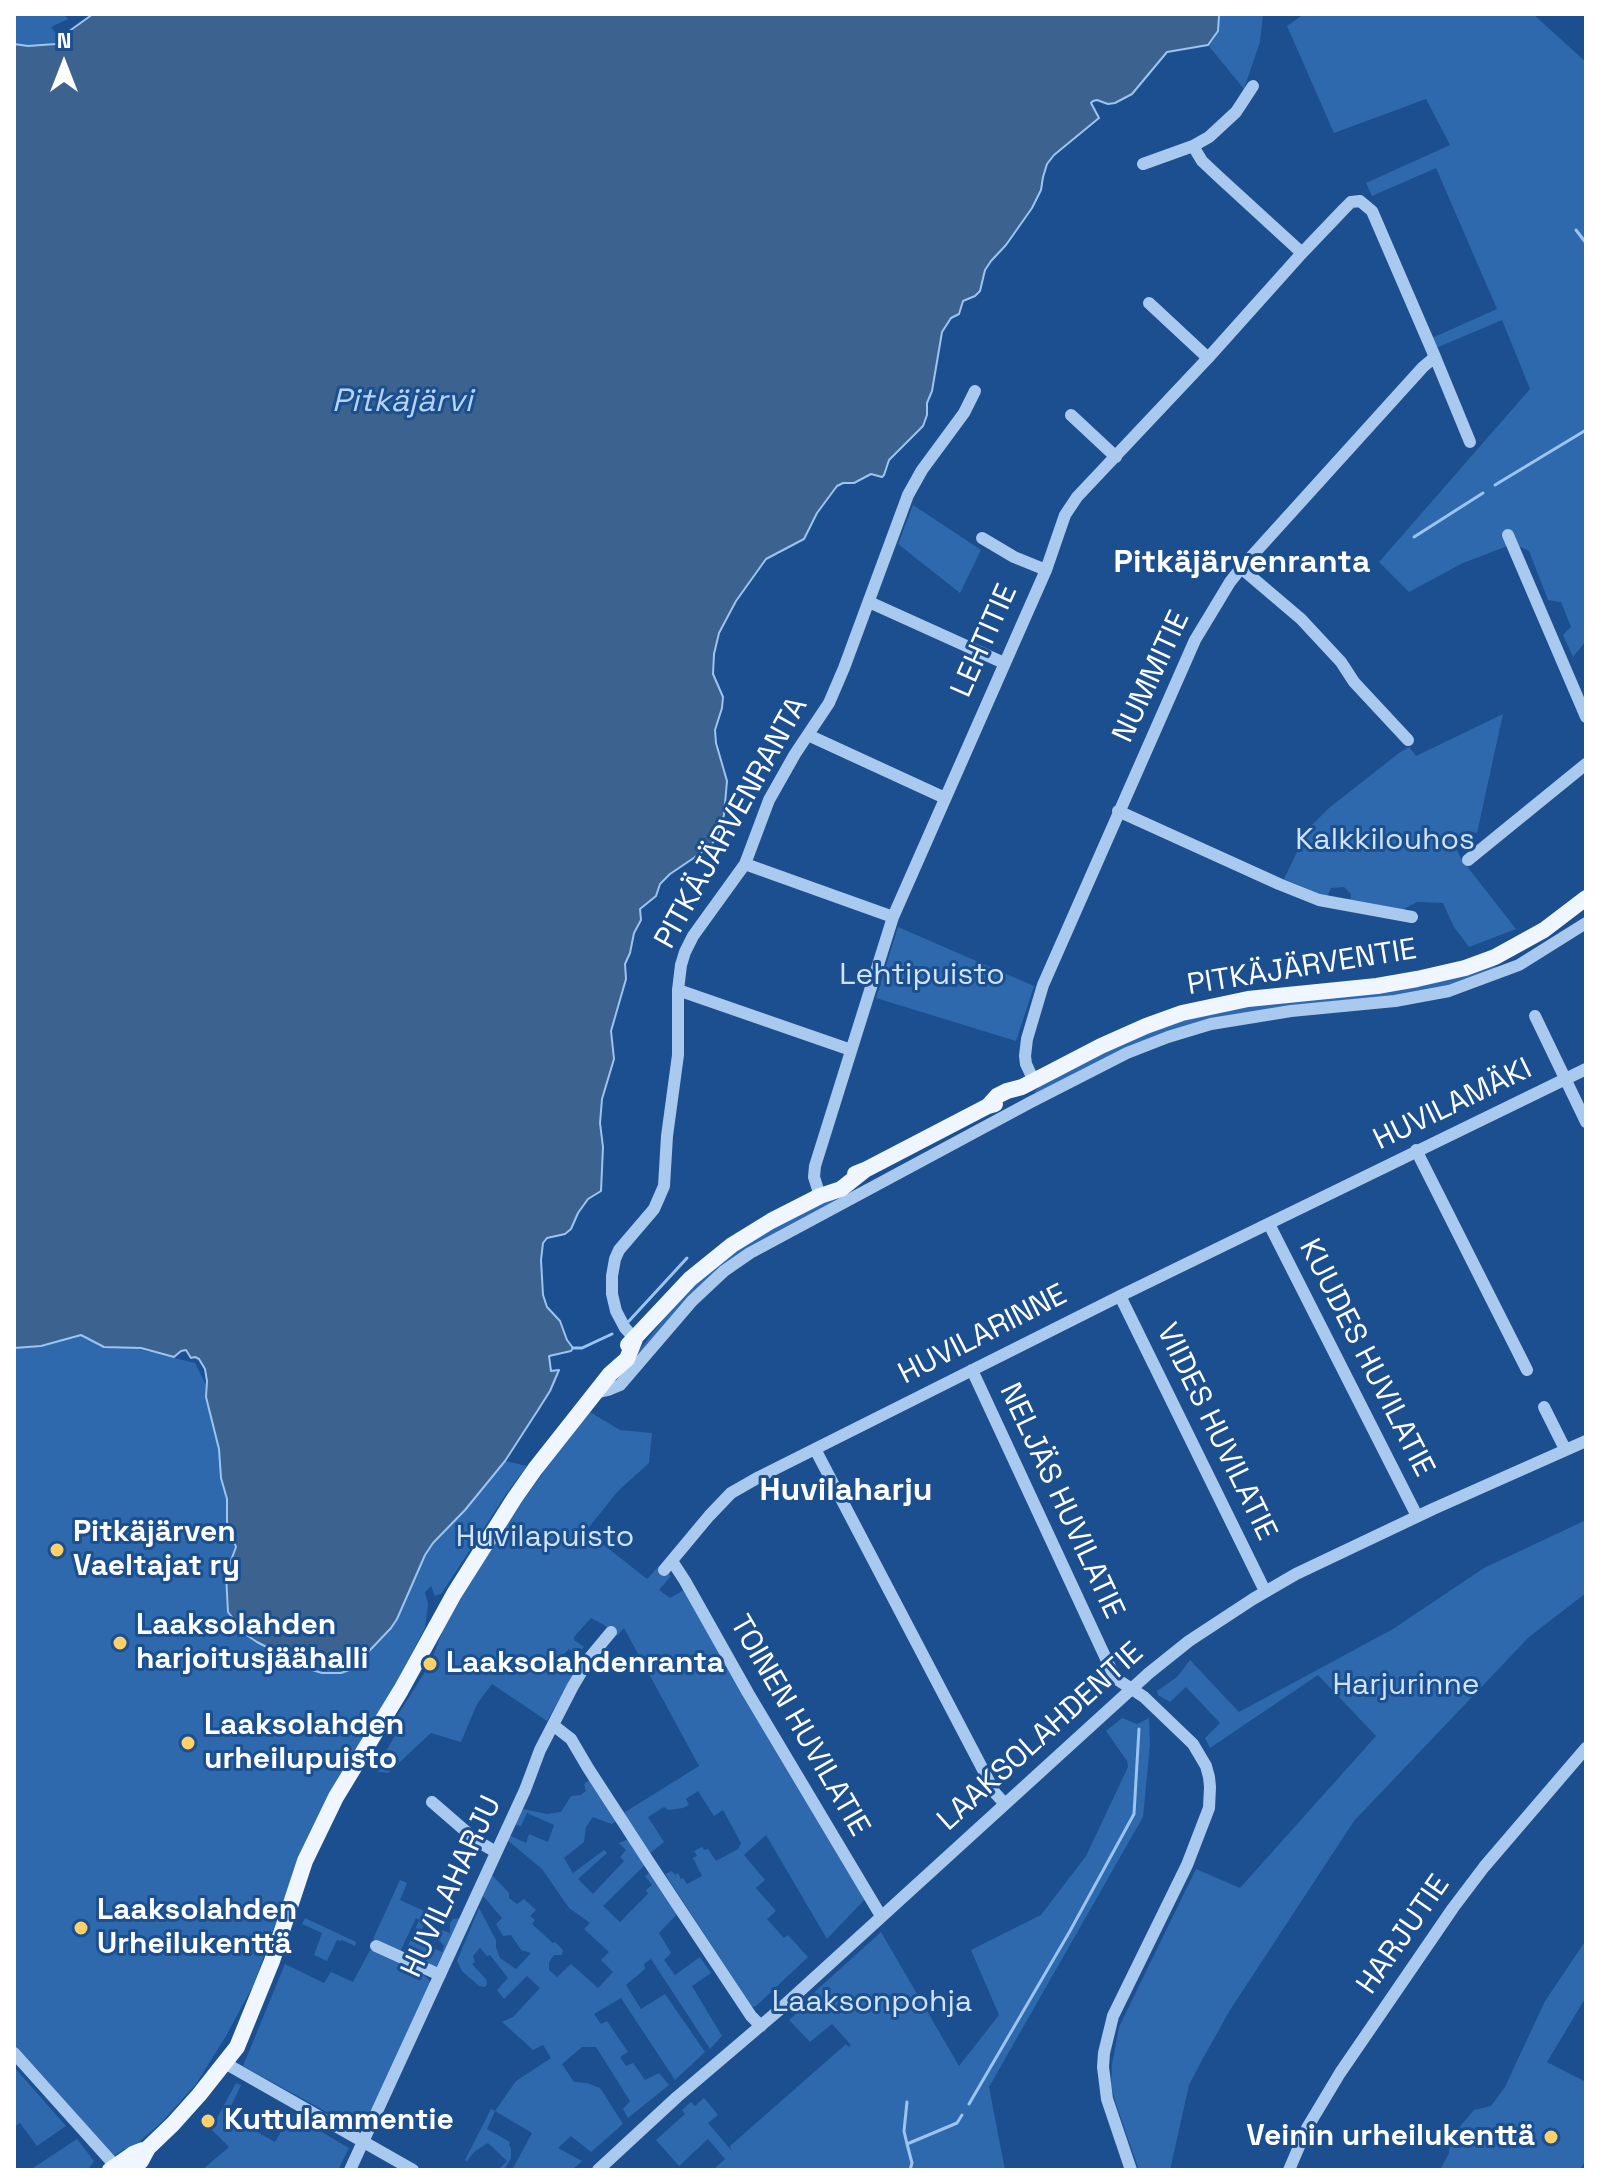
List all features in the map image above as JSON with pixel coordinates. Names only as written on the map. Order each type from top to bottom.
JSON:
[{"type":"main road","name":"PITKÄJÄRVENTIE","points":[[119,2169],[133,2154],[148,2148],[173,2124],[223,2062],[228,2042],[259,1992],[305,1861],[336,1797],[507,1509],[610,1374],[625,1347],[716,1256],[745,1236],[820,1196],[846,1186],[865,1170],[988,1106],[997,1096],[1007,1091],[1029,1090],[1101,1046],[1146,1026],[1213,1005],[1291,993],[1377,986],[1465,968],[1495,957],[1544,930],[1586,898]]},
{"type":"street","points":[[1143,164],[1209,137],[1226,122],[1253,86]]},
{"type":"street","points":[[1193,146],[1202,161],[1302,253]]},
{"type":"street","name":"LEHTITIE","points":[[820,1196],[814,1177],[815,1166],[893,917],[1046,570],[1070,506],[1351,202],[1360,201],[1372,211],[1435,357]]},
{"type":"street","points":[[1149,303],[1208,358]]},
{"type":"street","points":[[1435,357],[1470,442]]},
{"type":"street","name":"NUMMITIE","points":[[1029,1090],[1025,1056],[1027,1039],[1043,985],[1195,640],[1241,568],[1435,357]]},
{"type":"street","name":"PITKÄJÄRVENRANTA","points":[[635,1339],[616,1311],[612,1276],[619,1250],[654,1209],[664,1186],[678,1055],[681,965],[693,936],[745,864],[769,800],[829,703],[908,495],[922,470],[964,413],[975,391]]},
{"type":"street","points":[[1071,415],[1116,457]]},
{"type":"street","points":[[1508,535],[1585,713]]},
{"type":"street","points":[[982,538],[1014,557],[1046,570]]},
{"type":"street","points":[[1241,568],[1301,619],[1408,740]]},
{"type":"street","points":[[869,602],[1004,663]]},
{"type":"street","points":[[808,735],[945,798]]},
{"type":"street","points":[[1468,860],[1586,764]]},
{"type":"street","points":[[1118,811],[1319,900],[1412,917]]},
{"type":"street","points":[[745,864],[893,917]]},
{"type":"street","name":"PITKÄJÄRVENTIE","points":[[595,1393],[620,1385],[692,1301],[724,1271],[1029,1090],[1168,1037],[1211,1024],[1278,1013],[1395,1001],[1449,991],[1519,965],[1586,923]]},
{"type":"street","points":[[678,990],[851,1050]]},
{"type":"street","points":[[1535,1016],[1586,1122]]},
{"type":"street","name":"HUVILAMÄKI","points":[[1342,1187],[1586,1069]]},
{"type":"street","points":[[1416,1150],[1527,1370]]},
{"type":"street","name":"HUVILARINNE","points":[[668,1566],[731,1493],[760,1476],[1342,1187]]},
{"type":"street","name":"KUUDES HUVILATIE","points":[[1269,1224],[1417,1516]]},
{"type":"street","name":"VIIDES HUVILATIE","points":[[1120,1296],[1265,1591]]},
{"type":"street","name":"NELJÄS HUVILATIE","points":[[972,1370],[1115,1678],[1163,1713],[1200,1752],[1209,1777],[1209,1808],[1187,1865],[1113,2016],[1104,2053],[1107,2099],[1131,2170]]},
{"type":"street","points":[[1544,1407],[1565,1449]]},
{"type":"street","name":"LAAKSOLAHDENTIE","points":[[598,2170],[1149,1673],[1189,1641],[1296,1574],[1586,1441]]},
{"type":"street","points":[[815,1449],[995,1793],[1005,1804]]},
{"type":"street","name":"TOINEN HUVILATIE","points":[[668,1566],[881,1916]]},
{"type":"street","name":"HUVILAHARJU","points":[[350,2170],[553,1725],[591,1656],[611,1632]]},
{"type":"street","points":[[553,1725],[571,1739],[647,1859],[751,2016],[761,2026]]},
{"type":"street","name":"HARJUTIE","points":[[1289,2170],[1307,2128],[1394,1993],[1484,1867],[1586,1748]]},
{"type":"street","points":[[432,1802],[477,1841],[496,1852]]},
{"type":"street","points":[[376,1946],[440,1975]]},
{"type":"street","points":[[14,2053],[119,2169]]},
{"type":"street","points":[[223,2062],[413,2170]]},
{"type":"green space","points":[[14,14],[64,14],[68,19],[51,27],[61,40],[56,44],[28,46],[14,44]]},
{"type":"green space","points":[[1218,14],[1263,14],[1260,42],[1244,89],[1208,45],[1214,39]]},
{"type":"green space","points":[[1304,14],[1533,14],[1586,62],[1586,641],[1573,657],[1563,635],[1571,627],[1561,602],[1548,600],[1529,551],[1510,545],[1463,563],[1409,592],[1379,562],[1530,389],[1502,320],[1436,348],[1432,338],[1497,309],[1436,168],[1372,196],[1366,183],[1450,145],[1426,99],[1334,133],[1287,26]]},
{"type":"green space","points":[[913,505],[981,550],[960,593],[898,544]]},
{"type":"green space","name":"Kalkkilouhos","points":[[1503,714],[1477,833],[1469,831],[1453,843],[1462,860],[1516,929],[1469,947],[1454,927],[1443,903],[1417,902],[1403,912],[1350,902],[1351,894],[1344,887],[1331,888],[1327,897],[1284,879],[1308,829],[1329,808],[1399,753],[1409,747],[1416,756]]},
{"type":"green space","name":"Lehtipuisto","points":[[898,927],[1034,986],[1016,1041],[876,998]]},
{"type":"green space","points":[[1494,963],[1497,970],[1427,993],[1239,1014],[1039,1094],[1034,1092],[1040,1086],[1143,1035],[1206,1012]]},
{"type":"green space","points":[[846,1190],[850,1197],[744,1254],[637,1361],[633,1358],[676,1303],[732,1252]]},
{"type":"green space","name":"Laaksolahden urheilupuisto","points":[[14,1312],[195,1363],[206,1385],[227,1499],[227,1522],[236,1547],[228,1612],[245,1634],[322,1673],[341,1673],[352,1669],[391,1628],[433,1543],[505,1461],[527,1466],[442,1593],[435,1596],[431,1586],[425,1592],[428,1604],[425,1628],[297,1863],[254,1984],[226,2036],[196,2084],[162,2122],[131,2149],[124,2149],[109,2160],[14,2053]]},
{"type":"green space","name":"Huvilapuisto","points":[[590,1412],[620,1430],[652,1433],[649,1463],[618,1491],[586,1531],[647,1579],[659,1566],[671,1576],[659,1590],[670,1598],[689,1587],[865,1899],[827,1939],[766,1835],[744,1855],[765,1880],[756,1888],[776,1911],[767,1919],[784,1938],[788,1935],[808,1957],[756,2006],[752,2007],[665,1874],[672,1871],[675,1875],[678,1873],[687,1884],[702,1876],[693,1858],[697,1856],[694,1851],[702,1847],[708,1849],[716,1861],[738,1849],[741,1843],[723,1810],[714,1816],[698,1791],[686,1799],[689,1805],[683,1808],[668,1810],[664,1807],[648,1817],[664,1842],[648,1855],[622,1814],[699,1766],[624,1628],[617,1636],[591,1618],[574,1637],[584,1647],[577,1655],[569,1649],[558,1660],[573,1675],[547,1721],[492,1684],[477,1704],[461,1742],[431,1733],[388,1773],[374,1771],[402,1724],[394,1721],[430,1664],[442,1632],[460,1600],[509,1520]]},
{"type":"green space","name":"Harjurinne","points":[[1586,1520],[1586,1593],[1529,1637],[1354,1821],[1230,2010],[1201,2062],[1189,2085],[1170,2170],[1139,2170],[1111,2085],[1119,2027],[1196,1869],[1240,1888],[1376,1736],[1318,1675],[1210,1748],[1205,1738],[1220,1723],[1186,1687],[1170,1702],[1158,1695],[1157,1691],[1177,1677],[1190,1660],[1239,1712],[1393,1629],[1484,1568]]},
{"type":"green space","name":"Laaksonpohja","points":[[1122,1718],[1137,1724],[1149,1718],[1150,1745],[1143,1817],[989,2087],[1005,2170],[713,2170],[725,2159],[708,2139],[679,2166],[656,2140],[685,2114],[682,2110],[691,2102],[695,2106],[704,2098],[718,2115],[708,2123],[732,2151],[730,2146],[846,2044],[851,2045],[832,2024],[810,2042],[789,2020],[810,2001],[808,1998],[881,1932],[959,2066],[999,2015],[971,1950],[1041,1915],[1086,1856],[1128,1767],[1106,1731]]},
{"type":"green space","points":[[591,1779],[618,1821],[611,1824],[593,1817],[586,1827],[584,1842],[564,1858],[573,1873],[604,1850],[607,1853],[578,1879],[593,1894],[624,1861],[620,1857],[626,1850],[619,1843],[629,1839],[645,1865],[603,1906],[620,1922],[648,1894],[646,1890],[652,1885],[645,1876],[649,1873],[677,1914],[659,1933],[671,1953],[664,1960],[675,1975],[700,1957],[711,1973],[692,1986],[722,2036],[710,2049],[651,1959],[644,1964],[645,1969],[626,1985],[641,2009],[665,1994],[705,2052],[675,2080],[621,1998],[594,2014],[601,2024],[607,2021],[628,2052],[620,2057],[626,2066],[633,2063],[645,2080],[659,2073],[669,2085],[628,2118],[623,2109],[630,2101],[596,2047],[582,2047],[562,2064],[574,2082],[600,2088],[623,2124],[591,2152],[571,2136],[558,2148],[582,2161],[572,2170],[512,2170],[532,2133],[495,2111],[516,2081],[551,2058],[543,2045],[533,2050],[502,2022],[513,2017],[540,1988],[527,1976],[504,1999],[497,1990],[508,1978],[490,1955],[487,1956],[480,1948],[473,1956],[475,1962],[472,1964],[486,1979],[485,1987],[479,1986],[462,1971],[457,1961],[479,1908],[496,1940],[500,1958],[516,1969],[531,1953],[521,1950],[511,1935],[503,1936],[496,1924],[502,1918],[483,1896],[492,1875],[509,1893],[509,1898],[517,1904],[524,1899],[536,1910],[530,1916],[535,1920],[532,1924],[563,1950],[562,1955],[554,1955],[549,1962],[549,1970],[557,1977],[571,1964],[598,1988],[613,1972],[601,1960],[609,1952],[584,1929],[590,1923],[569,1908],[542,1869],[506,1839],[509,1835],[526,1843],[529,1834],[548,1842],[554,1825],[527,1813],[521,1826],[514,1825],[523,1809],[547,1814],[561,1812],[571,1796],[586,1791],[584,1784]]},
{"type":"green space","points":[[400,1880],[407,1883],[400,1900],[426,1912],[417,1941],[442,1952],[444,1946],[438,1939],[442,1930],[450,1933],[453,1919],[462,1918],[436,1968],[405,1953],[419,1920],[416,1918],[400,1952],[373,1939]]},
{"type":"green space","points":[[305,1918],[356,1942],[355,1946],[337,1940],[327,1961],[314,1955],[322,1933],[302,1924]]},
{"type":"green space","points":[[1586,1940],[1586,1997],[1547,2062],[1586,2082],[1586,2159],[1580,2170],[1440,2170],[1449,2153],[1450,2138],[1474,2110],[1491,2106],[1505,2087],[1545,2001]]},
{"type":"green space","points":[[370,1950],[421,1973],[430,1984],[366,2124],[352,2126],[243,2066],[285,1964],[324,1983],[331,1972],[353,1982]]},
{"type":"green space","points":[[14,2067],[66,2126],[37,2146],[20,2123],[14,2127]]},
{"type":"green space","points":[[236,2083],[241,2085],[227,2115],[275,2142],[291,2114],[349,2148],[338,2170],[202,2170],[229,2147],[211,2129]]},
{"type":"green space","points":[[491,2109],[495,2111],[487,2129],[510,2142],[511,2158],[504,2170],[498,2170],[507,2161],[488,2143],[465,2160]]},
{"type":"green space","points":[[77,2139],[94,2161],[88,2170],[30,2170]]},
{"type":"water","name":"Pitkäjärvi","points":[[93,14],[1219,16],[1218,31],[1208,45],[1167,52],[1132,94],[1115,103],[1097,100],[1091,103],[1099,118],[1047,164],[1041,190],[1032,208],[985,270],[980,291],[963,301],[959,314],[951,318],[942,332],[923,426],[889,460],[882,477],[871,474],[854,483],[837,486],[817,513],[804,539],[766,559],[736,601],[719,633],[713,674],[723,697],[715,730],[727,781],[724,815],[718,835],[710,847],[670,874],[660,884],[656,896],[640,909],[641,920],[625,964],[626,979],[611,1031],[614,1059],[602,1099],[600,1123],[603,1147],[601,1191],[588,1199],[571,1229],[565,1234],[547,1238],[543,1243],[543,1295],[547,1307],[560,1321],[573,1348],[549,1356],[551,1371],[559,1370],[550,1391],[505,1461],[433,1543],[391,1628],[352,1669],[341,1673],[309,1669],[257,1642],[245,1634],[228,1612],[226,1574],[236,1547],[227,1522],[227,1499],[221,1478],[219,1449],[206,1397],[205,1369],[199,1359],[191,1358],[186,1350],[174,1357],[141,1348],[104,1347],[81,1335],[41,1346],[14,1348],[14,44],[56,44],[68,39],[68,32]]},
{"type":"waterway","points":[[1576,230],[1586,243]]},
{"type":"waterway","points":[[1495,485],[1586,430]]},
{"type":"waterway","points":[[1414,537],[1483,493]]},
{"type":"waterway","points":[[629,1321],[687,1258]]},
{"type":"waterway","points":[[573,1348],[582,1348],[612,1334]]},
{"type":"waterway","points":[[969,2104],[1134,1814],[1139,1729]]},
{"type":"waterway","points":[[907,2102],[904,2131],[907,2144]]},
{"type":"waterway","points":[[910,2170],[912,2163],[907,2144],[957,2123],[962,2115]]},
{"type":"place","name":"Pitkäjärven Vaeltajat ry","points":[[57,1550]]},
{"type":"place","name":"Laaksolahden harjoitusjäähalli","points":[[120,1643]]},
{"type":"place","name":"Laaksolahdenranta","points":[[430,1664]]},
{"type":"place","name":"Laaksolahden urheilupuisto","points":[[188,1743]]},
{"type":"place","name":"Laaksolahden Urheilukenttä","points":[[81,1928]]},
{"type":"place","name":"Kuttulammentie","points":[[208,2121]]},
{"type":"place","name":"Veinin urheilukenttä","points":[[1551,2137]]},
{"type":"district","name":"Pitkäjärvenranta","points":[[1242,563]]},
{"type":"district","name":"Huvilaharju","points":[[846,1491]]}]
